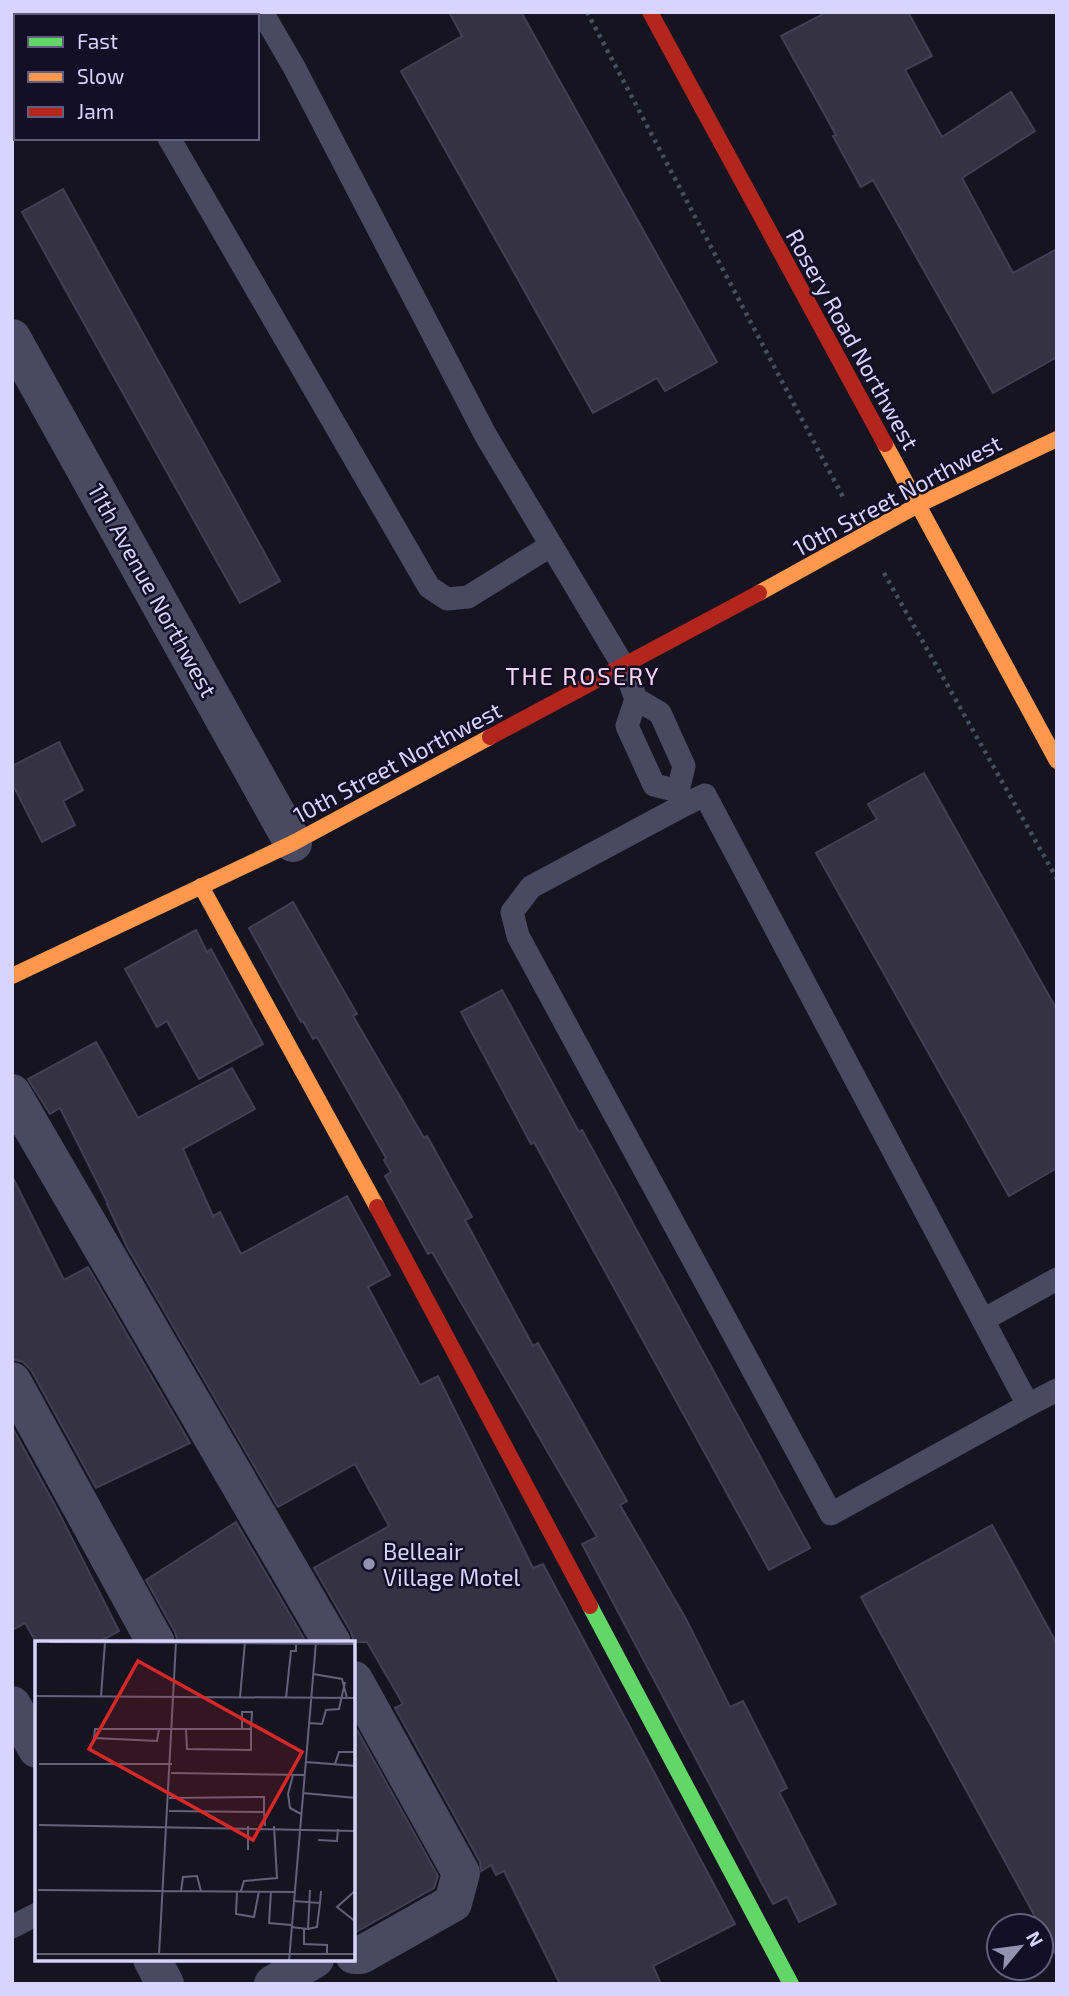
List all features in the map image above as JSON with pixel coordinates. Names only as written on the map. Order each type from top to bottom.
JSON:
[{"type":"street","name":"Rosery Road Northwest","points":[[650,12],[1057,761]]},
{"type":"street","name":"11th Avenue Northwest","points":[[12,338],[293,843]]},
{"type":"street","name":"10th Street Northwest","points":[[12,976],[293,843],[624,667],[918,505],[1057,439]]},
{"type":"street","points":[[201,886],[411,1268],[766,1932],[791,1984]]},
{"type":"street","points":[[12,1093],[331,1641]]},
{"type":"street","points":[[12,1381],[155,1641]]},
{"type":"street","points":[[355,1682],[461,1873],[453,1903],[360,1955],[355,1955]]},
{"type":"street","points":[[12,1705],[35,1745]]},
{"type":"street","points":[[153,1961],[165,1984]]},
{"type":"street","points":[[273,1984],[312,1961]]},
{"type":"lane","points":[[261,12],[294,67],[486,436],[624,667],[636,699],[627,726],[654,785],[681,798]]},
{"type":"lane","points":[[170,140],[429,587],[447,600],[468,597],[550,546]]},
{"type":"lane","points":[[636,699],[660,713],[684,766],[681,798]]},
{"type":"lane","points":[[1028,1405],[705,795],[681,798],[531,887],[512,912],[518,936],[831,1514],[1057,1390]]},
{"type":"lane","points":[[983,1320],[1057,1279]]},
{"type":"lane","points":[[12,1927],[35,1915]]},
{"type":"path","points":[[587,12],[863,536],[1057,879]]},
{"type":"building","points":[[449,12],[521,12],[717,362],[665,391],[657,378],[593,413],[401,71],[462,36]]},
{"type":"building","points":[[827,12],[908,12],[932,56],[905,70],[942,137],[1011,92],[1035,131],[962,178],[1013,273],[1057,249],[1057,357],[993,393],[873,180],[861,187],[833,136],[836,135],[781,36]]},
{"type":"building","points":[[63,189],[280,581],[240,603],[22,212]]},
{"type":"building","points":[[59,742],[83,790],[63,801],[75,825],[42,842],[12,783],[12,766]]},
{"type":"building","points":[[924,773],[1057,1010],[1057,1168],[1009,1196],[816,853],[877,819],[868,804]]},
{"type":"building","points":[[293,902],[357,1014],[353,1016],[424,1138],[427,1136],[472,1217],[465,1220],[533,1346],[538,1343],[627,1501],[620,1505],[686,1619],[730,1707],[743,1701],[787,1788],[779,1792],[836,1904],[799,1922],[787,1897],[773,1904],[582,1544],[597,1537],[432,1252],[428,1254],[385,1176],[391,1172],[384,1160],[386,1158],[317,1037],[313,1039],[303,1021],[301,1022],[249,928]]},
{"type":"building","points":[[196,930],[207,952],[211,949],[263,1044],[199,1079],[167,1021],[157,1027],[125,969]]},
{"type":"building","points":[[502,990],[579,1132],[582,1130],[810,1548],[769,1570],[534,1142],[531,1144],[461,1012]]},
{"type":"building","points":[[96,1042],[138,1118],[232,1068],[255,1109],[183,1149],[213,1216],[220,1212],[241,1254],[347,1196],[390,1275],[368,1287],[420,1385],[438,1376],[533,1568],[543,1564],[735,1924],[653,1966],[661,1984],[560,1984],[504,1871],[496,1875],[491,1865],[481,1871],[480,1862],[395,1708],[403,1704],[367,1642],[354,1641],[314,1568],[389,1526],[355,1464],[278,1507],[127,1247],[60,1108],[50,1114],[28,1079]]},
{"type":"building","points":[[12,1176],[64,1280],[88,1267],[190,1443],[96,1488],[31,1370],[23,1362],[12,1359]]},
{"type":"building","points":[[12,1427],[119,1631],[101,1641],[35,1641],[25,1623],[12,1630]]},
{"type":"building","points":[[236,1522],[305,1641],[178,1641],[146,1580]]},
{"type":"building","points":[[992,1525],[1057,1644],[1057,1957],[1055,1912],[1032,1912],[861,1597]]},
{"type":"building","points":[[355,1731],[438,1876],[434,1888],[355,1932]]},
{"type":"traffic: fast","points":[[590,1606],[791,1984]]},
{"type":"traffic: slow","points":[[759,593],[918,505],[1057,439]]},
{"type":"traffic: slow","points":[[885,444],[1057,761]]},
{"type":"traffic: slow","points":[[12,976],[293,843],[490,737]]},
{"type":"traffic: slow","points":[[201,886],[377,1207]]},
{"type":"traffic: jam","points":[[650,12],[885,444]]},
{"type":"traffic: jam","points":[[490,737],[759,593]]},
{"type":"traffic: jam","points":[[377,1207],[590,1606]]},
{"type":"place","name":"Belleair Village Motel","points":[[369,1564]]},
{"type":"district","name":"THE ROSERY","points":[[583,675]]}]
